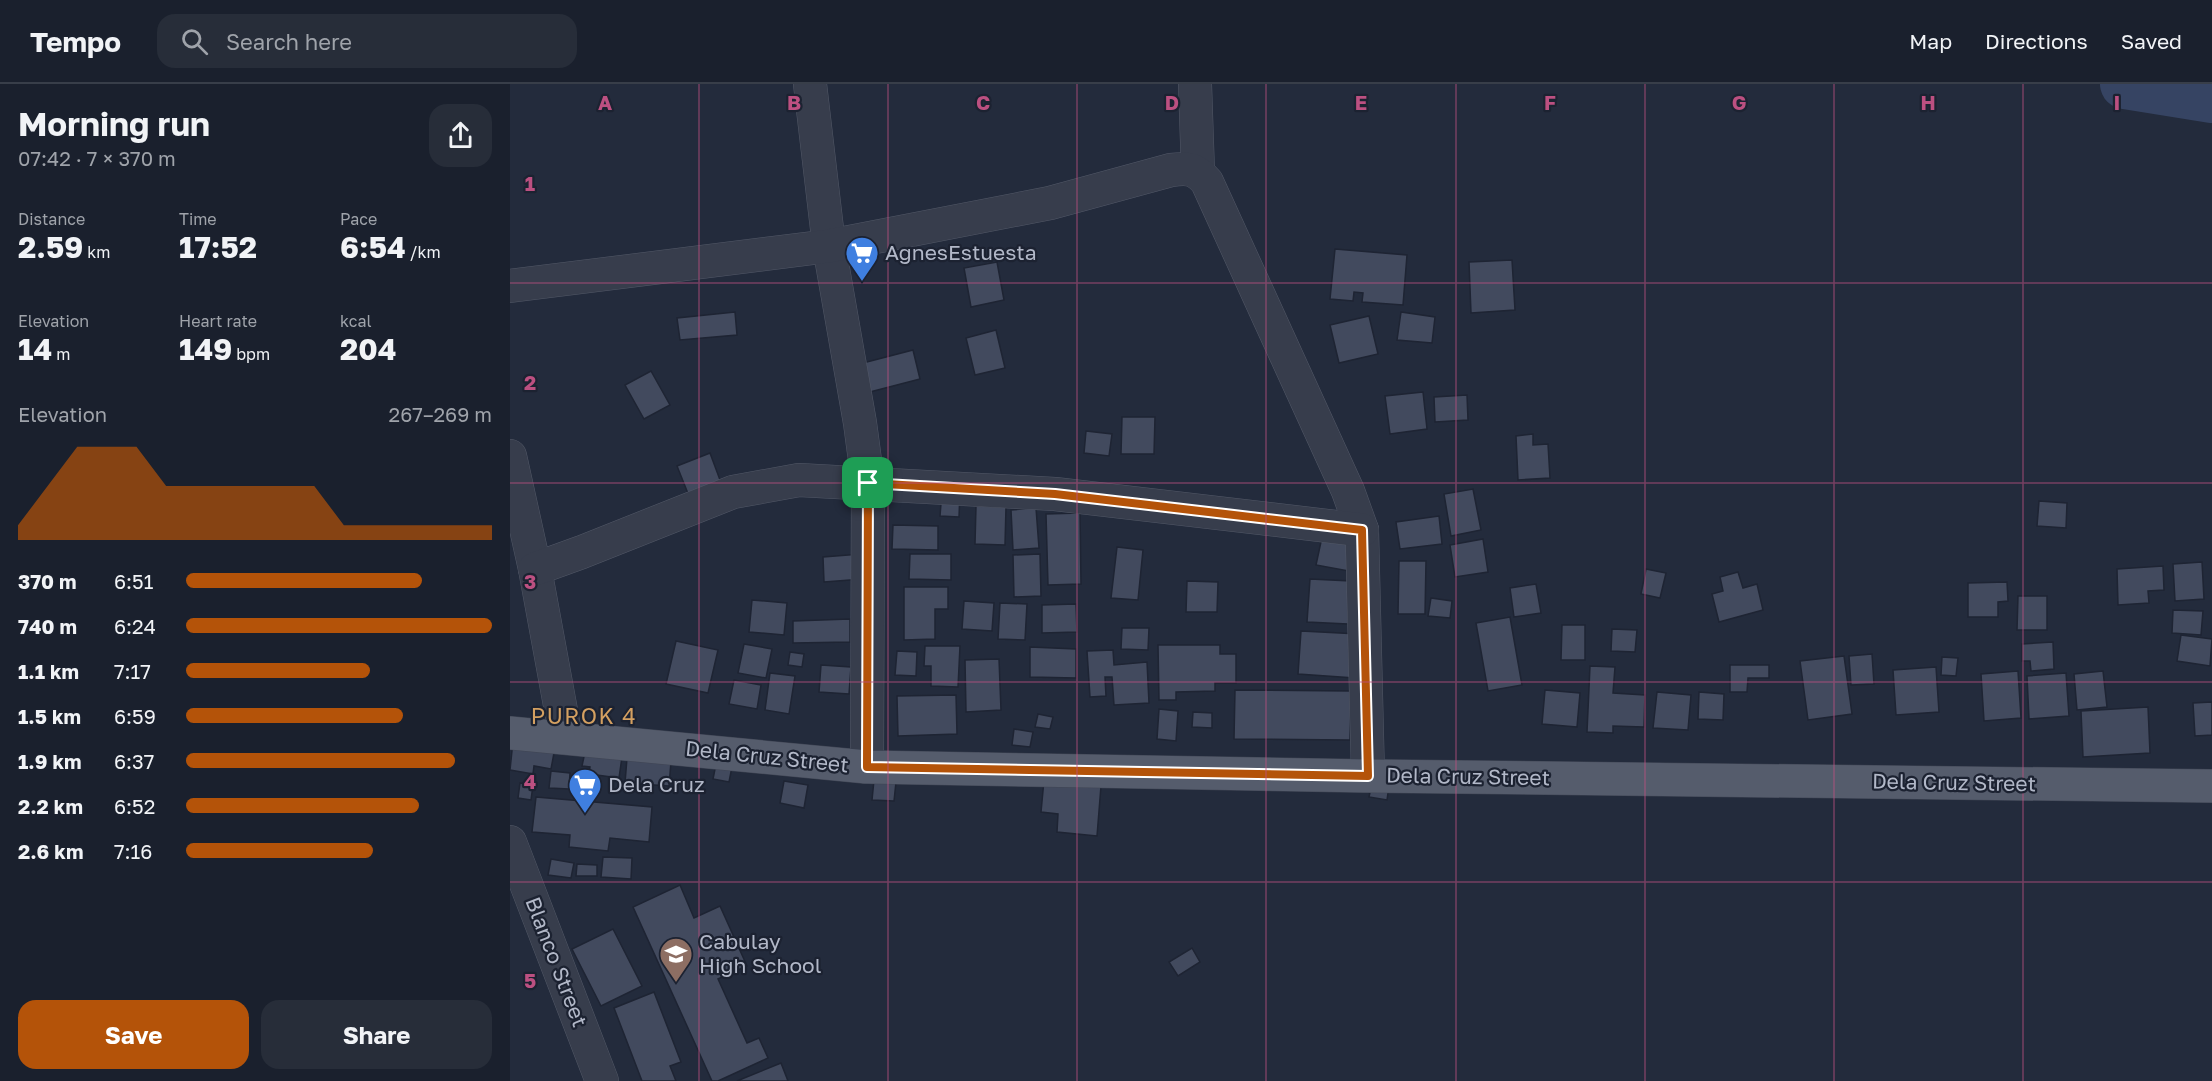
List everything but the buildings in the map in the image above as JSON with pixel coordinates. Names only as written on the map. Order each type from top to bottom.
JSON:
[{"type":"main road","name":"Dela Cruz Street","points":[[510,733],[867,767],[1368,776],[2212,786]]},
{"type":"street","points":[[810,84],[829,246],[860,423],[868,483],[867,767]]},
{"type":"street","points":[[1195,84],[1198,171]]},
{"type":"street","points":[[510,286],[829,246],[1050,203],[1171,170],[1188,168],[1198,171],[1207,182],[1348,491],[1362,530],[1368,776]]},
{"type":"street","points":[[510,456],[535,568],[566,738]]},
{"type":"street","points":[[535,568],[582,552],[733,492],[800,480],[1055,494],[1362,530]]},
{"type":"street","name":"Blanco Street","points":[[510,842],[602,1081]]},
{"type":"waterway","points":[[2125,84],[2212,98]]},
{"type":"place","name":"AgnesEstuesta","points":[[862,282]]},
{"type":"place","name":"Dela Cruz","points":[[585,814]]},
{"type":"place","name":"Cabulay High School","points":[[676,983]]},
{"type":"district","name":"PUROK 4","points":[[584,716]]},
{"type":"route","points":[[868,483],[1055,494],[1362,530],[1368,776],[867,767],[868,483]]}]
